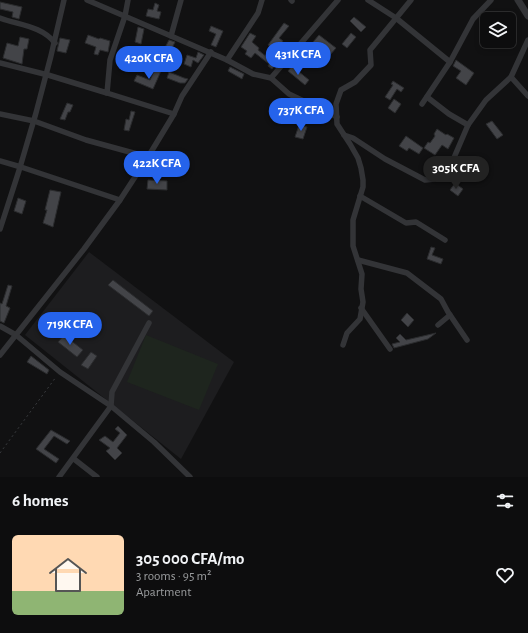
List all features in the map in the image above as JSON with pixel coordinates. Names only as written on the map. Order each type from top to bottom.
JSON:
[{"type":"street","points":[[0,229],[22,167],[48,75],[64,0]]},
{"type":"street","points":[[87,0],[211,52],[253,74],[271,78],[289,94],[336,117]]},
{"type":"street","points":[[107,94],[110,60],[125,16],[128,0]]},
{"type":"street","points":[[171,36],[181,0]]},
{"type":"street","points":[[227,60],[258,13],[262,0]]},
{"type":"street","points":[[271,78],[338,0]]},
{"type":"street","points":[[368,0],[396,18],[450,62]]},
{"type":"street","points":[[344,345],[347,333],[360,319],[363,302],[361,289],[362,274],[353,246],[353,220],[363,187],[361,168],[350,144],[337,124],[336,104],[341,90],[355,82],[371,65],[370,50],[411,0]]},
{"type":"street","points":[[422,104],[450,62],[473,19],[491,0]]},
{"type":"street","points":[[518,0],[528,16]]},
{"type":"street","points":[[0,18],[28,25],[49,36],[55,43]]},
{"type":"street","points":[[344,135],[353,138],[385,159],[425,180],[435,179],[444,175],[460,146],[468,125],[486,100],[511,77],[528,40]]},
{"type":"street","points":[[0,355],[84,249],[120,200],[174,114],[182,96],[211,52]]},
{"type":"street","points":[[0,63],[48,75],[174,114]]},
{"type":"street","points":[[511,77],[528,96]]},
{"type":"street","points":[[427,97],[449,114],[468,125]]},
{"type":"street","points":[[0,114],[34,121],[86,140],[148,157]]},
{"type":"street","points":[[0,161],[120,200]]},
{"type":"street","points":[[360,196],[406,223],[416,222],[445,240]]},
{"type":"street","points":[[358,260],[407,274],[441,300],[467,340]]},
{"type":"street","points":[[362,308],[390,349]]},
{"type":"street","points":[[438,325],[450,316]]},
{"type":"street","points":[[60,477],[111,406],[112,392],[149,323]]},
{"type":"street","points":[[0,326],[16,335],[60,372],[111,406],[154,442],[190,477]]},
{"type":"street","points":[[74,459],[97,477]]},
{"type":"path","points":[[0,453],[60,372]]},
{"type":"shaded area","points":[[89,252],[234,362],[181,459],[25,335]]},
{"type":"shaded area","points":[[146,335],[218,364],[199,410],[127,382]]},
{"type":"building","points":[[0,2],[22,7],[19,19],[12,17],[13,12],[0,9]]},
{"type":"building","points":[[155,3],[159,5],[157,11],[161,12],[159,19],[146,16],[148,9],[153,10]]},
{"type":"building","points":[[354,17],[366,27],[361,32],[350,21]]},
{"type":"building","points":[[284,23],[289,26],[279,38],[283,41],[276,50],[268,45]]},
{"type":"building","points":[[211,26],[223,31],[216,47],[211,45],[216,34],[209,31]]},
{"type":"building","points":[[138,27],[144,29],[141,44],[135,42]]},
{"type":"building","points":[[250,33],[256,36],[252,42],[259,48],[258,50],[276,64],[272,69],[268,66],[269,64],[255,53],[251,58],[245,54],[247,51],[241,47]]},
{"type":"building","points":[[351,33],[356,37],[347,48],[342,44]]},
{"type":"building","points":[[88,35],[110,41],[108,52],[100,50],[98,55],[94,54],[96,47],[85,43]]},
{"type":"building","points":[[319,35],[336,48],[330,55],[313,42]]},
{"type":"building","points":[[20,37],[29,39],[27,49],[24,49],[22,64],[3,58],[7,43],[18,46]]},
{"type":"building","points":[[60,38],[70,40],[66,53],[57,51]]},
{"type":"building","points":[[169,40],[175,42],[166,60],[160,57]]},
{"type":"building","points":[[198,52],[204,55],[198,63],[193,60],[191,67],[184,64],[187,55],[196,58]]},
{"type":"building","points":[[146,58],[155,59],[154,68],[144,66]]},
{"type":"building","points":[[456,60],[474,73],[466,85],[456,78],[461,71],[453,66]]},
{"type":"building","points":[[292,66],[309,80],[305,85],[288,71]]},
{"type":"building","points":[[230,67],[244,74],[242,79],[228,71]]},
{"type":"building","points":[[155,69],[161,71],[153,89],[134,81],[137,75],[150,80]]},
{"type":"building","points":[[169,72],[188,79],[185,83],[180,83],[167,78]]},
{"type":"building","points":[[393,81],[404,88],[401,92],[397,89],[390,100],[385,97],[393,85],[391,84]]},
{"type":"building","points":[[394,99],[401,104],[395,113],[388,108]]},
{"type":"building","points":[[67,103],[73,105],[70,112],[68,112],[65,120],[60,119]]},
{"type":"building","points":[[131,111],[135,112],[129,131],[124,130],[126,119],[129,120]]},
{"type":"building","points":[[492,121],[503,135],[497,139],[486,124]]},
{"type":"building","points":[[299,125],[307,127],[303,139],[295,137]]},
{"type":"building","points":[[437,129],[454,138],[448,149],[442,145],[435,155],[424,148],[435,136],[434,134]]},
{"type":"building","points":[[406,136],[423,148],[419,154],[409,148],[407,151],[399,146]]},
{"type":"building","points":[[148,180],[167,181],[167,190],[147,189]]},
{"type":"building","points":[[455,183],[463,189],[458,196],[450,190]]},
{"type":"building","points":[[50,190],[61,192],[53,227],[43,223],[47,210],[45,210]]},
{"type":"building","points":[[18,198],[26,201],[22,214],[14,211]]},
{"type":"building","points":[[431,247],[435,248],[432,255],[443,259],[441,264],[427,259]]},
{"type":"building","points":[[113,280],[153,311],[149,316],[108,285]]},
{"type":"building","points":[[8,285],[12,286],[6,306],[10,308],[4,323],[0,321],[0,303],[2,304]]},
{"type":"building","points":[[407,313],[414,320],[408,327],[401,320]]},
{"type":"building","points":[[436,333],[428,339],[394,348],[392,344],[400,342],[396,338],[400,334],[406,340]]},
{"type":"building","points":[[64,335],[83,350],[77,357],[58,342]]},
{"type":"building","points":[[91,352],[97,356],[88,369],[81,365]]},
{"type":"building","points":[[31,356],[49,370],[47,374],[27,362]]},
{"type":"building","points":[[118,426],[127,435],[117,448],[122,453],[115,460],[106,451],[110,448],[99,440],[105,436],[113,442],[120,433],[115,429]]},
{"type":"building","points":[[51,430],[70,441],[67,444],[54,436],[44,449],[59,459],[56,463],[36,449]]}]
